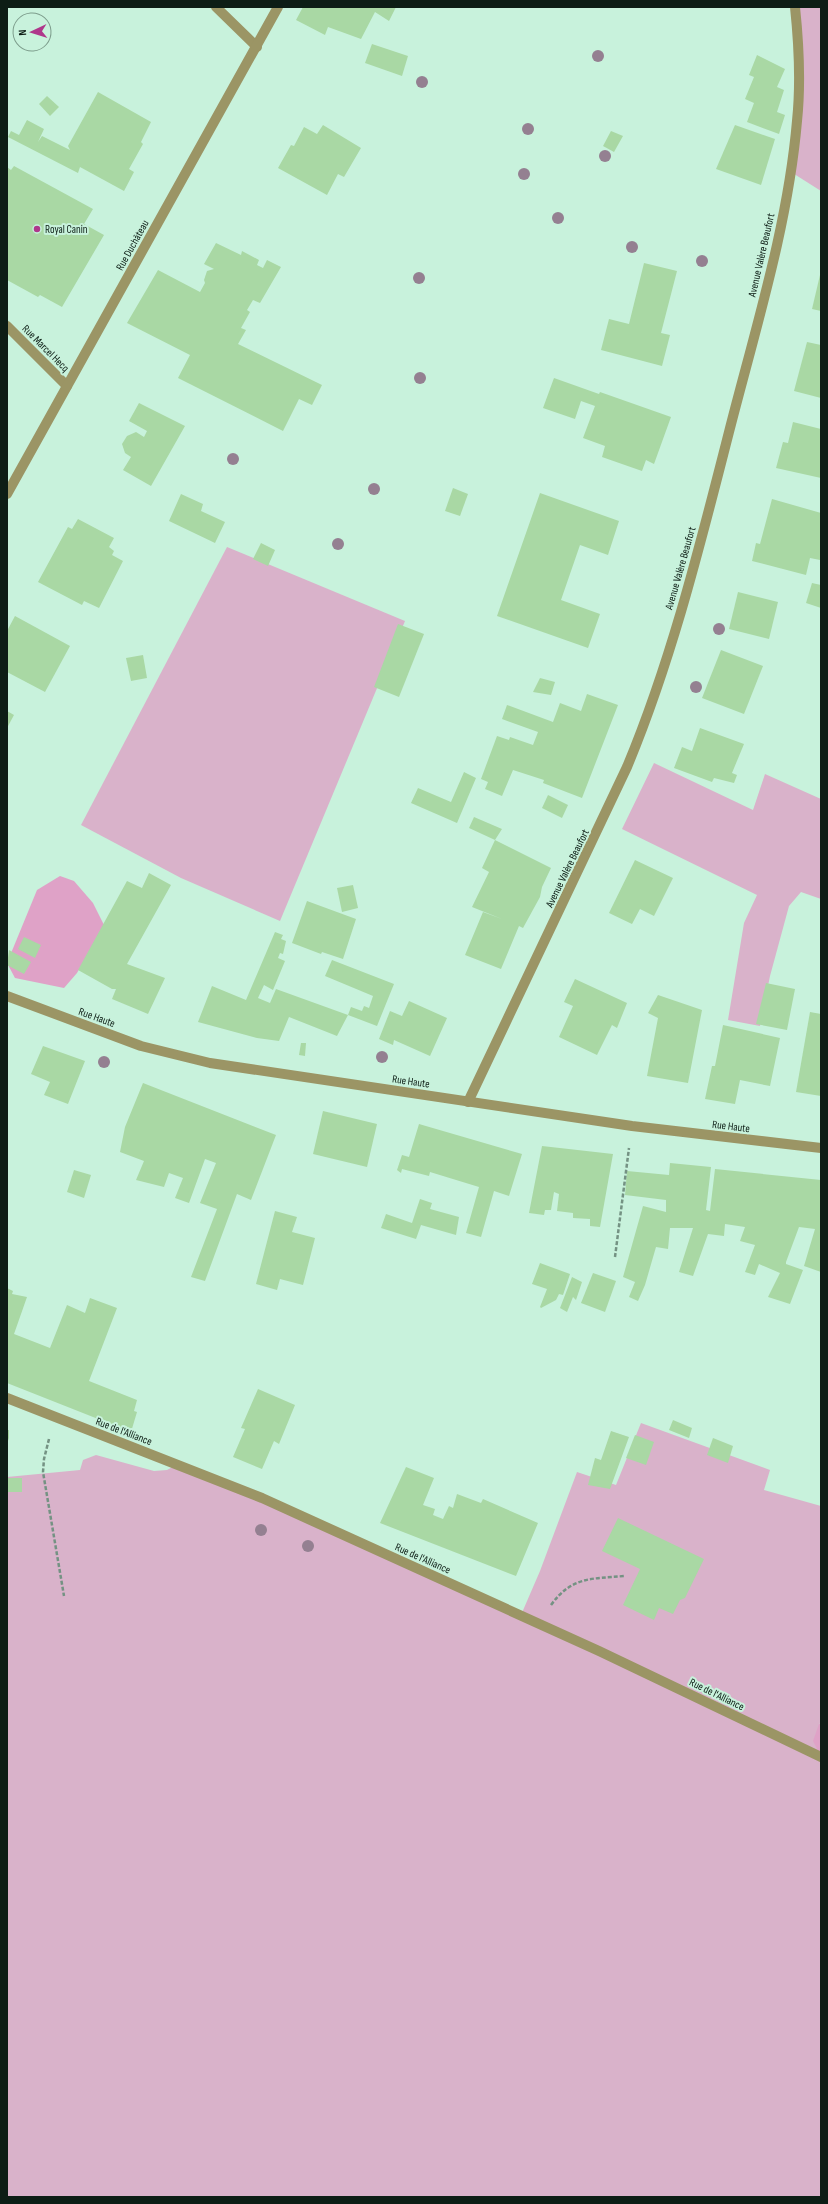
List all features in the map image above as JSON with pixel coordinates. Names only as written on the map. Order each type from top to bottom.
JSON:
[{"type":"street","points":[[216,7],[257,47]]},
{"type":"street","name":"Rue Duchâteau","points":[[7,494],[278,7]]},
{"type":"street","name":"Avenue Valère Beaufort","points":[[468,1102],[627,767],[647,719],[691,578],[766,287],[792,172],[798,119],[799,48],[795,7]]},
{"type":"street","name":"Rue Marcel Hecq","points":[[7,326],[67,386]]},
{"type":"street","name":"Rue Haute","points":[[7,996],[141,1046],[210,1063],[632,1126],[821,1148]]},
{"type":"street","name":"Rue de l'Alliance","points":[[7,1398],[262,1498],[540,1624],[821,1757]]},
{"type":"path","points":[[615,1257],[632,1126]]},
{"type":"path","points":[[58,1418],[48,1442],[43,1472],[64,1596]]},
{"type":"path","points":[[540,1624],[561,1591],[572,1584],[585,1579],[624,1576]]},
{"type":"shaded area","points":[[795,7],[821,7],[821,191],[791,172],[797,119]]},
{"type":"shaded area","points":[[227,547],[405,621],[280,921],[181,878],[81,825]]},
{"type":"shaded area","points":[[654,763],[753,810],[765,774],[821,799],[821,899],[801,892],[789,906],[770,976],[760,1026],[728,1020],[744,923],[757,895],[622,829]]},
{"type":"shaded area","points":[[60,876],[74,881],[93,903],[104,925],[77,973],[64,988],[15,978],[7,963],[37,890]]},
{"type":"shaded area","points":[[641,1423],[770,1470],[764,1490],[821,1506],[821,1723],[819,1724],[821,1757],[821,2197],[7,2197],[7,1477],[80,1470],[83,1460],[96,1455],[154,1471],[167,1470],[178,1464],[521,1615],[540,1571],[577,1472],[616,1485]]},
{"type":"shaded area","points":[[821,1723],[821,1757],[813,1741],[819,1724]]},
{"type":"building","points":[[303,7],[396,7],[389,21],[375,12],[361,39],[328,27],[325,35],[296,20]]},
{"type":"building","points":[[372,44],[408,56],[402,76],[365,63]]},
{"type":"building","points":[[757,55],[785,69],[777,87],[784,90],[777,112],[785,115],[779,134],[747,122],[754,103],[745,99],[754,77],[749,75]]},
{"type":"building","points":[[98,92],[151,122],[141,142],[143,144],[129,169],[134,172],[124,191],[80,167],[78,173],[8,137],[11,131],[19,135],[27,120],[44,129],[38,142],[42,136],[70,150],[68,146]]},
{"type":"building","points":[[47,96],[59,107],[50,116],[39,104]]},
{"type":"building","points":[[323,125],[361,148],[344,177],[338,174],[327,195],[278,168],[291,145],[294,146],[304,127],[317,134]]},
{"type":"building","points":[[735,125],[775,139],[761,185],[716,169]]},
{"type":"building","points":[[611,131],[623,136],[614,152],[603,146]]},
{"type":"building","points":[[14,166],[93,209],[84,224],[104,235],[62,307],[40,295],[38,297],[7,280],[7,167],[11,170]]},
{"type":"building","points":[[216,243],[241,255],[242,251],[259,260],[257,265],[263,268],[267,260],[281,267],[260,303],[253,300],[247,310],[250,312],[241,328],[246,330],[238,344],[322,385],[312,405],[299,399],[283,431],[178,378],[190,355],[127,323],[158,270],[200,292],[205,283],[204,280],[207,271],[214,269],[204,264]]},
{"type":"building","points":[[644,263],[677,271],[661,333],[670,335],[662,366],[601,350],[609,319],[629,324]]},
{"type":"building","points":[[821,275],[821,311],[812,309]]},
{"type":"building","points":[[807,342],[821,345],[821,398],[794,391]]},
{"type":"building","points":[[554,378],[599,394],[600,392],[671,417],[654,464],[646,460],[642,471],[602,457],[605,446],[583,438],[595,406],[581,401],[575,419],[543,408]]},
{"type":"building","points":[[139,403],[185,426],[151,486],[123,470],[131,457],[125,453],[122,444],[127,436],[136,432],[144,437],[147,431],[129,421]]},
{"type":"building","points":[[793,422],[821,429],[821,478],[776,468],[783,442],[788,443]]},
{"type":"building","points":[[453,488],[468,494],[460,516],[445,511]]},
{"type":"building","points":[[540,493],[619,521],[608,555],[580,545],[561,600],[600,614],[588,648],[497,616]]},
{"type":"building","points":[[181,494],[203,504],[201,511],[225,522],[215,543],[169,521]]},
{"type":"building","points":[[772,499],[821,513],[820,560],[810,558],[806,575],[752,561],[756,543],[760,544]]},
{"type":"building","points":[[78,519],[114,538],[109,547],[114,551],[112,555],[123,561],[99,608],[84,601],[82,605],[38,582],[68,527],[72,529]]},
{"type":"building","points":[[261,543],[275,550],[268,566],[253,559]]},
{"type":"building","points":[[812,583],[821,585],[821,608],[806,603]]},
{"type":"building","points":[[738,592],[778,602],[769,639],[729,629]]},
{"type":"building","points":[[15,616],[70,646],[45,692],[7,672],[7,631]]},
{"type":"building","points":[[398,624],[424,634],[399,697],[374,687]]},
{"type":"building","points":[[721,650],[763,666],[744,714],[702,698]]},
{"type":"building","points":[[143,655],[147,678],[131,681],[126,658]]},
{"type":"building","points":[[540,678],[555,682],[551,695],[533,692]]},
{"type":"building","points":[[587,694],[618,705],[582,798],[543,783],[544,780],[513,770],[502,796],[485,789],[488,782],[481,779],[497,736],[509,740],[510,737],[533,745],[538,732],[502,719],[507,705],[553,722],[560,703],[581,711]]},
{"type":"building","points":[[7,711],[14,715],[7,728]]},
{"type":"building","points":[[700,728],[744,744],[732,773],[737,775],[734,783],[714,778],[712,782],[674,768],[682,747],[692,751]]},
{"type":"building","points":[[464,772],[476,778],[457,823],[411,803],[418,788],[451,802]]},
{"type":"building","points":[[548,795],[568,805],[562,818],[542,808]]},
{"type":"building","points":[[474,817],[502,829],[495,840],[469,828]]},
{"type":"building","points":[[495,840],[551,868],[542,887],[540,897],[523,928],[519,926],[501,969],[465,955],[483,912],[502,919],[472,907],[489,872],[482,868]]},
{"type":"building","points":[[635,860],[673,878],[654,916],[640,909],[632,924],[609,913]]},
{"type":"building","points":[[149,873],[171,885],[127,964],[165,978],[148,1014],[112,999],[116,989],[112,989],[78,970],[127,881],[142,888]]},
{"type":"building","points":[[353,885],[358,908],[342,912],[337,888]]},
{"type":"building","points":[[307,901],[356,919],[343,959],[322,952],[321,954],[292,943]]},
{"type":"building","points":[[275,932],[283,935],[281,939],[286,941],[283,954],[280,953],[278,958],[285,961],[273,990],[264,985],[258,998],[270,1003],[276,989],[348,1015],[337,1036],[289,1017],[279,1041],[257,1038],[198,1022],[212,986],[246,1000]]},
{"type":"building","points":[[24,937],[41,945],[35,958],[18,949]]},
{"type":"building","points":[[9,950],[31,962],[24,974],[7,965]]},
{"type":"building","points":[[332,960],[394,984],[377,1026],[348,1015],[351,1007],[362,1011],[364,1006],[369,1008],[373,996],[325,976]]},
{"type":"building","points":[[575,979],[627,1003],[617,1028],[612,1025],[597,1055],[559,1037],[573,1006],[564,1002]]},
{"type":"building","points":[[766,983],[795,989],[787,1030],[756,1024]]},
{"type":"building","points":[[658,995],[702,1010],[688,1083],[647,1076],[658,1018],[648,1013]]},
{"type":"building","points":[[409,1001],[447,1018],[430,1056],[394,1040],[393,1045],[379,1039],[390,1011],[402,1016]]},
{"type":"building","points":[[810,1012],[821,1014],[821,1096],[796,1092]]},
{"type":"building","points":[[723,1025],[780,1038],[770,1086],[740,1080],[735,1104],[705,1099],[712,1066],[715,1066]]},
{"type":"building","points":[[301,1043],[306,1043],[305,1056],[299,1055]]},
{"type":"building","points":[[43,1046],[85,1061],[68,1104],[44,1095],[50,1082],[31,1074]]},
{"type":"building","points":[[143,1083],[276,1135],[251,1200],[237,1194],[205,1281],[191,1277],[217,1209],[200,1203],[216,1163],[205,1159],[189,1203],[175,1198],[183,1178],[169,1173],[164,1187],[136,1180],[144,1161],[120,1152],[125,1127]]},
{"type":"building","points":[[323,1111],[377,1124],[367,1167],[313,1154]]},
{"type":"building","points":[[419,1124],[522,1154],[509,1196],[494,1191],[481,1237],[466,1233],[479,1187],[430,1172],[429,1176],[402,1169],[401,1173],[397,1170],[402,1155],[409,1157]]},
{"type":"building","points":[[542,1146],[613,1154],[600,1227],[590,1226],[590,1219],[573,1218],[573,1213],[557,1211],[559,1194],[554,1192],[551,1210],[545,1210],[544,1215],[529,1213]]},
{"type":"building","points":[[670,1163],[711,1167],[706,1210],[710,1211],[715,1169],[821,1180],[821,1272],[804,1266],[815,1229],[799,1227],[786,1264],[803,1270],[790,1304],[768,1297],[780,1273],[759,1264],[755,1275],[745,1272],[755,1245],[740,1241],[745,1227],[725,1224],[724,1236],[708,1234],[693,1276],[679,1272],[693,1228],[670,1228],[668,1249],[656,1247],[645,1285],[638,1301],[629,1297],[635,1282],[623,1277],[643,1206],[666,1212],[666,1200],[625,1195],[627,1171],[669,1175]]},
{"type":"building","points":[[74,1170],[91,1175],[84,1198],[67,1192]]},
{"type":"building","points":[[420,1199],[432,1203],[430,1209],[459,1217],[456,1235],[421,1225],[416,1239],[381,1228],[386,1214],[412,1223]]},
{"type":"building","points":[[275,1211],[297,1217],[292,1232],[315,1238],[303,1285],[280,1279],[277,1290],[256,1284]]},
{"type":"building","points":[[540,1263],[570,1274],[563,1295],[559,1294],[556,1300],[541,1308],[540,1307],[547,1289],[532,1284]]},
{"type":"building","points":[[593,1273],[616,1281],[605,1312],[581,1303]]},
{"type":"building","points":[[572,1277],[582,1282],[576,1300],[573,1297],[567,1312],[560,1308]]},
{"type":"building","points":[[7,1288],[13,1291],[12,1294],[27,1297],[14,1334],[50,1348],[67,1305],[85,1313],[90,1298],[117,1308],[89,1381],[137,1400],[134,1411],[137,1412],[131,1432],[7,1383]]},
{"type":"building","points":[[258,1389],[295,1405],[279,1444],[274,1441],[262,1469],[233,1457],[245,1429],[241,1428]]},
{"type":"building","points":[[673,1420],[692,1428],[689,1438],[669,1430]]},
{"type":"building","points":[[7,1430],[9,1430],[9,1438],[7,1444]]},
{"type":"building","points":[[611,1431],[629,1437],[610,1489],[588,1485],[595,1458],[601,1460]]},
{"type":"building","points":[[635,1435],[654,1442],[646,1465],[626,1458]]},
{"type":"building","points":[[713,1438],[733,1446],[728,1463],[707,1455]]},
{"type":"building","points":[[406,1467],[434,1478],[423,1505],[435,1509],[433,1515],[443,1519],[449,1506],[453,1508],[457,1494],[481,1503],[483,1499],[538,1523],[516,1576],[380,1523]]},
{"type":"building","points":[[7,1478],[22,1478],[22,1492],[7,1492]]},
{"type":"building","points":[[618,1518],[704,1559],[685,1598],[680,1600],[673,1614],[659,1608],[654,1620],[623,1605],[640,1569],[602,1551]]},
{"type":"place","name":"Royal Canin","points":[[37,229]]}]
